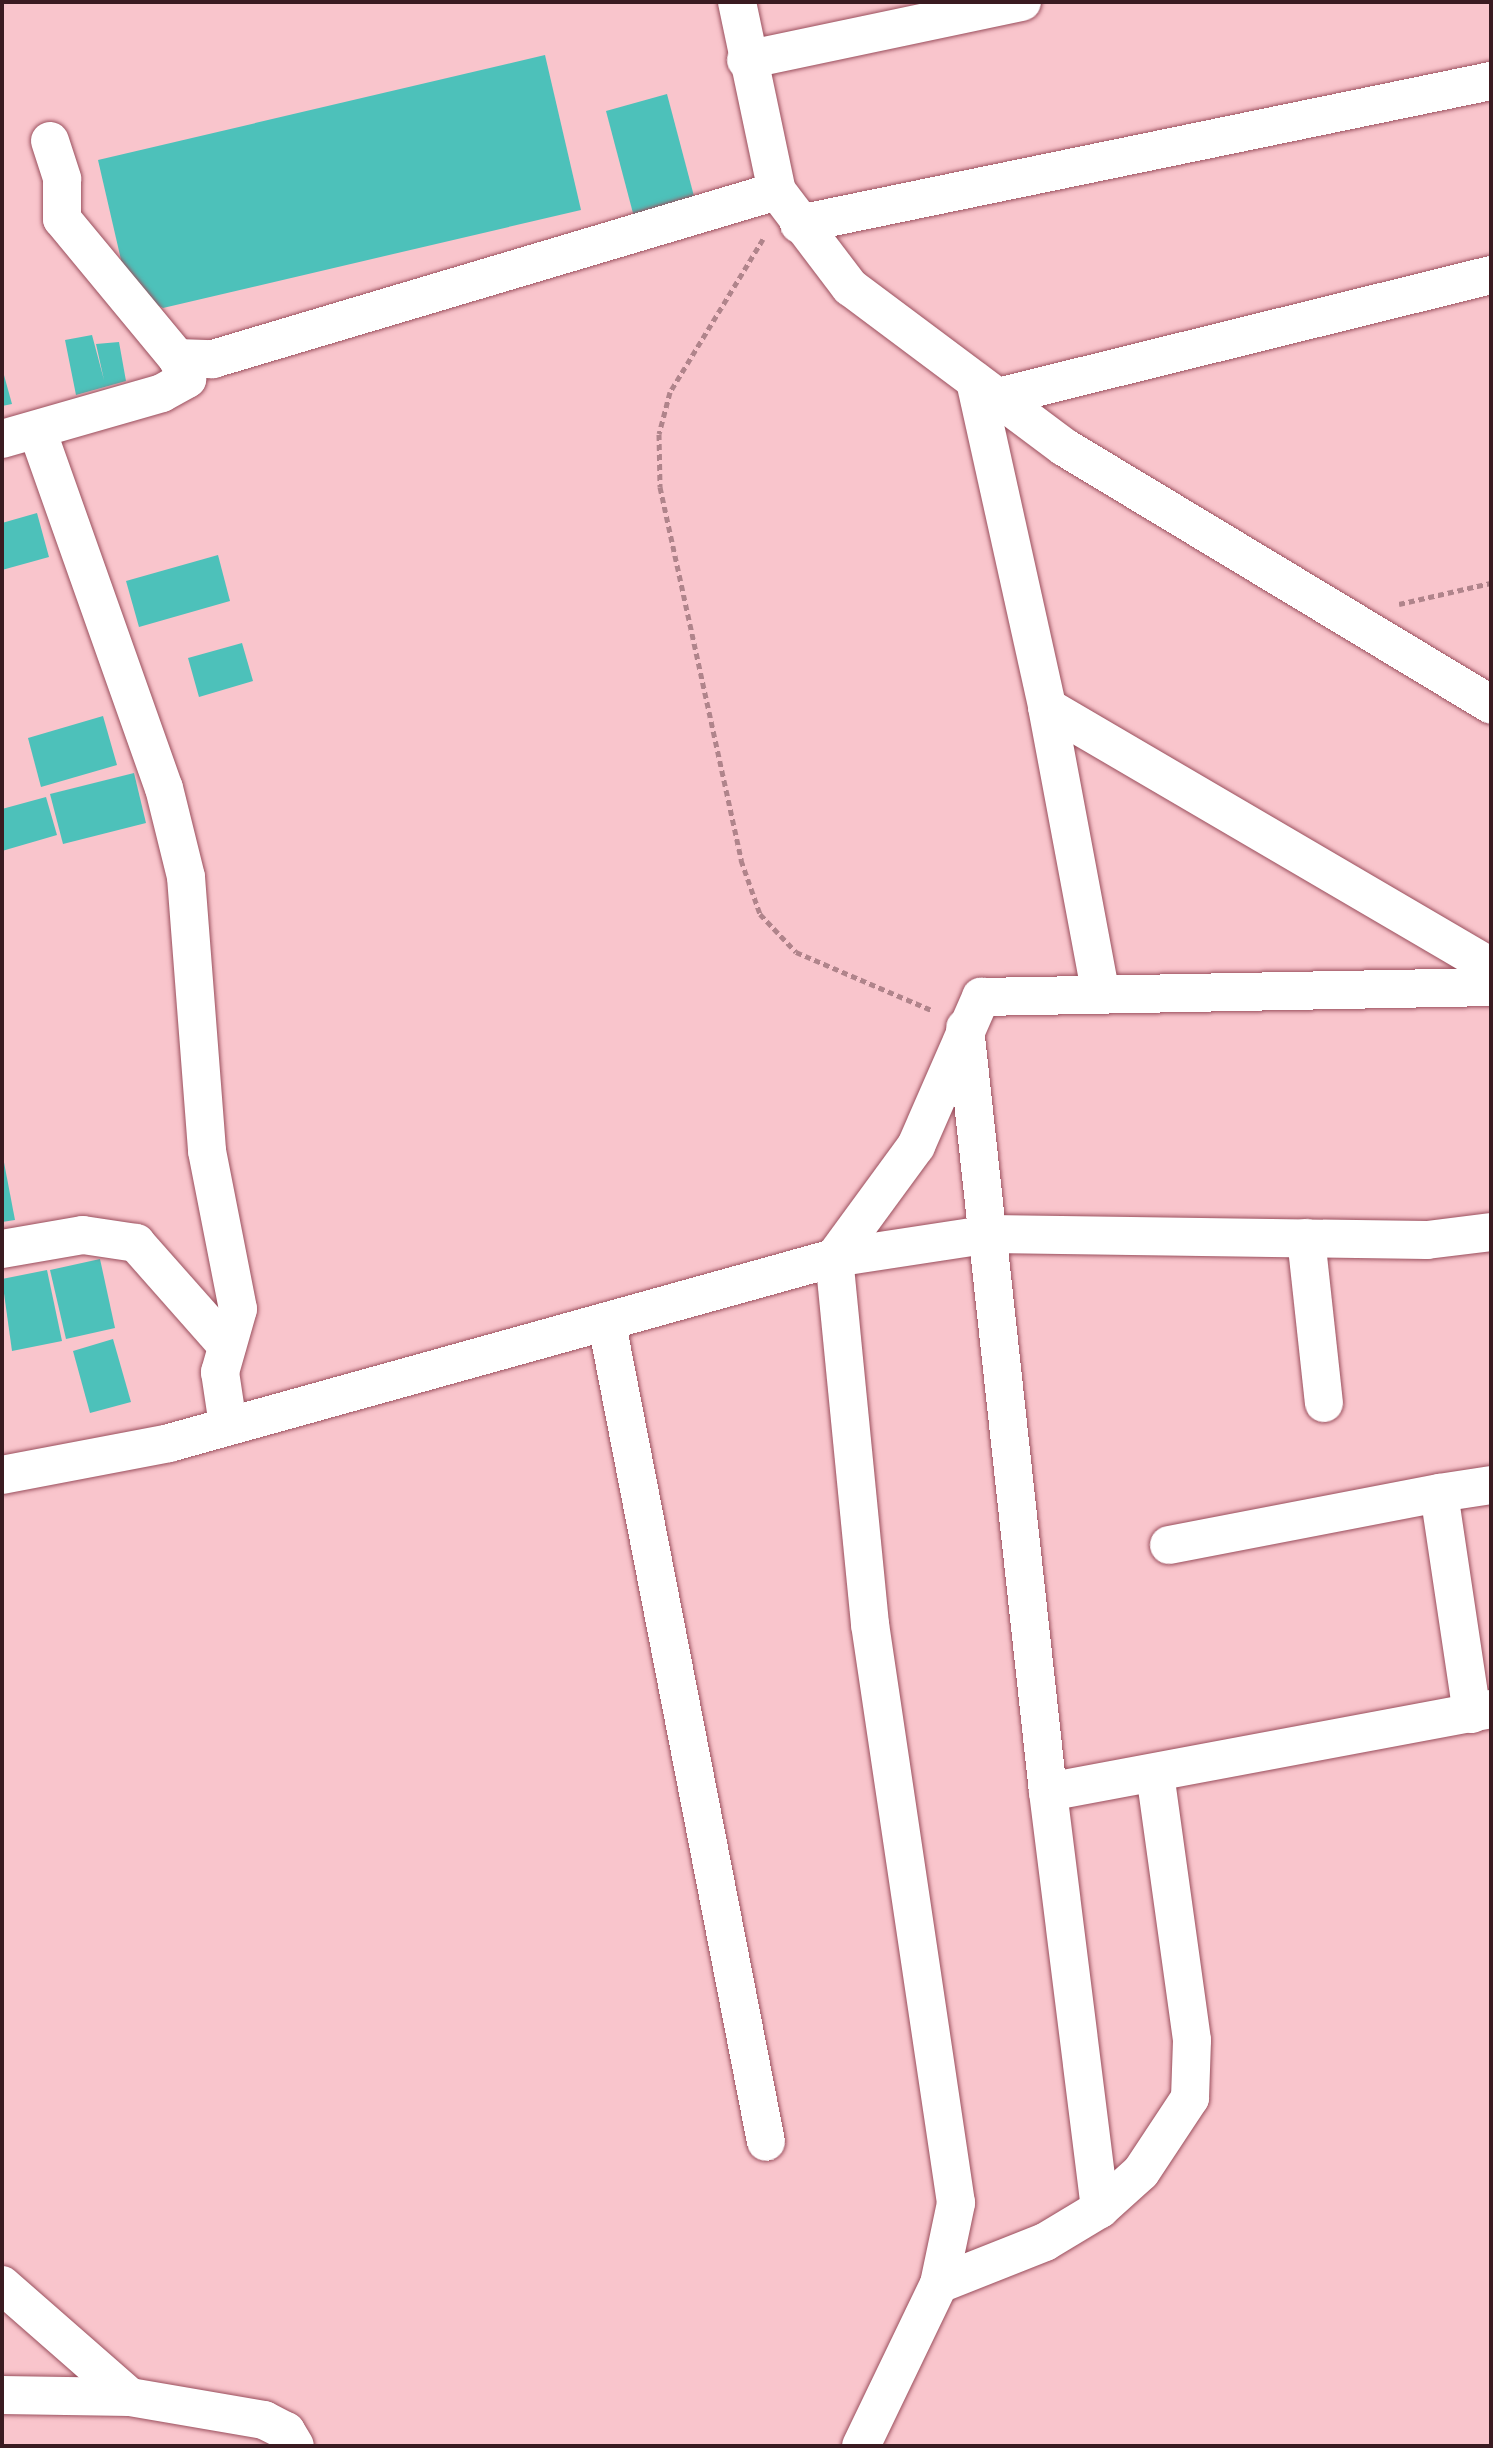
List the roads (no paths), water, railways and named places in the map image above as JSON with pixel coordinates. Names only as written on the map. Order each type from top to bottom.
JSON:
[{"type":"street","points":[[737,2],[746,60],[787,206],[850,287],[1064,447],[1491,705]]},
{"type":"street","points":[[746,60],[1022,2]]},
{"type":"street","points":[[177,358],[213,359],[787,206],[1491,81]]},
{"type":"street","points":[[50,141],[62,179],[62,219],[177,358],[187,379],[162,393],[19,434],[175,826],[207,1151],[238,1309],[220,1383],[228,1425]]},
{"type":"street","points":[[986,389],[1491,275]]},
{"type":"street","points":[[986,389],[1100,990]]},
{"type":"street","points":[[1047,707],[1491,967]]},
{"type":"street","points":[[861,2446],[939,2284],[956,2203],[870,1624],[834,1258],[916,1146],[965,1025],[981,997],[1100,990],[1491,987]]},
{"type":"street","points":[[939,2284],[1045,2242],[1095,2174],[1048,1792],[991,1234],[965,1025]]},
{"type":"street","points":[[2,1475],[228,1425],[607,1324],[834,1258],[991,1234],[1306,1238],[1491,1232]]},
{"type":"street","points":[[2,1249],[83,1235],[136,1243],[227,1346]]},
{"type":"street","points":[[1306,1238],[1324,1403]]},
{"type":"street","points":[[607,1324],[766,2142]]},
{"type":"street","points":[[1169,1545],[1491,1485]]},
{"type":"street","points":[[1048,1792],[1155,1775],[1481,1712],[1439,1493]]},
{"type":"street","points":[[1095,2174],[1141,2172],[1190,2098],[1192,2050],[1155,1775]]},
{"type":"street","points":[[2,2285],[130,2397]]},
{"type":"street","points":[[2,2395],[130,2397],[264,2420],[286,2431],[295,2446]]}]
